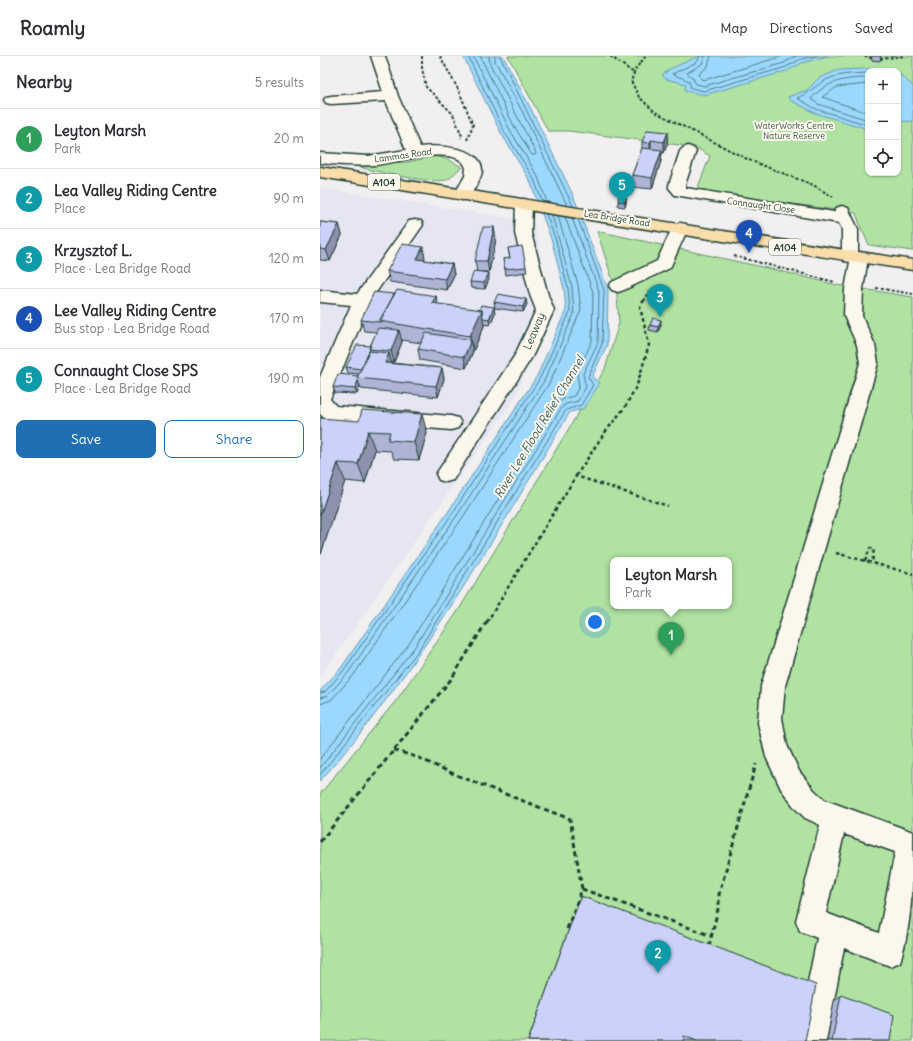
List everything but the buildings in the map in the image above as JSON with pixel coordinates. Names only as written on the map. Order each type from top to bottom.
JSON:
[{"type":"main road","name":"Lea Bridge Road","points":[[320,172],[680,228],[742,240],[913,265]]},
{"type":"street","points":[[378,56],[391,96],[415,153]]},
{"type":"street","points":[[331,100],[391,96]]},
{"type":"street","name":"Lammas Road","points":[[320,158],[342,160],[377,160],[435,150],[455,153]]},
{"type":"street","name":"Connaught Close","points":[[688,151],[677,188],[681,192],[844,215]]},
{"type":"street","points":[[455,153],[470,160],[473,165],[474,172],[462,195]]},
{"type":"street","name":"Leaway","points":[[446,474],[523,357],[545,310],[539,295],[523,233],[530,205]]},
{"type":"street","points":[[835,817],[810,921],[890,952],[910,844],[813,808],[790,778],[773,743],[770,724],[773,686],[813,547],[870,363],[866,345],[853,316],[855,285],[854,257],[850,229],[844,215]]},
{"type":"street","points":[[415,225],[362,300],[320,400],[331,413],[451,423]]},
{"type":"street","points":[[618,286],[664,264],[680,228]]},
{"type":"street","points":[[320,296],[362,300]]},
{"type":"street","points":[[811,1041],[833,930]]},
{"type":"path","points":[[422,56],[422,68],[426,87],[453,114],[462,136],[455,153]]},
{"type":"path","points":[[440,56],[459,91],[473,126],[455,153]]},
{"type":"path","points":[[610,56],[634,73]]},
{"type":"path","points":[[646,56],[636,68],[631,81],[639,98],[655,112],[755,163],[813,185],[831,195],[844,215]]},
{"type":"path","points":[[864,56],[872,58]]},
{"type":"path","points":[[880,59],[904,56]]},
{"type":"path","points":[[728,255],[832,282],[913,294]]},
{"type":"path","points":[[320,842],[452,678],[576,476],[603,435],[625,408],[637,385],[649,345],[640,306],[653,286]]},
{"type":"path","points":[[576,476],[668,506]]},
{"type":"path","points":[[813,547],[913,574]]},
{"type":"path","points":[[866,561],[870,548],[874,549],[872,563]]},
{"type":"path","points":[[708,954],[720,905],[719,894],[761,743],[770,724]]},
{"type":"path","points":[[394,750],[419,758],[456,775],[570,819],[582,889],[567,929]]},
{"type":"path","points":[[582,889],[712,936]]},
{"type":"shaded area","points":[[320,188],[534,222],[551,310],[516,396],[320,677]]},
{"type":"green space","name":"WaterWorks Centre Nature Reserve","points":[[508,56],[913,56],[913,251],[869,245],[856,213],[697,190],[710,156],[695,147],[569,131],[548,131]]},
{"type":"green space","points":[[435,156],[447,159],[462,167],[448,179],[438,181],[399,176],[351,165],[408,162]]},
{"type":"green space","points":[[597,231],[776,270],[837,285],[913,297],[913,1041],[320,1041],[320,794],[398,698],[458,611],[605,369],[619,323],[617,294]]},
{"type":"water","name":"River Lee Flood Relief Channel","points":[[463,56],[503,56],[573,195],[608,289],[607,345],[592,377],[600,383],[583,409],[570,412],[483,555],[422,649],[356,738],[320,781],[320,691],[341,668],[450,509],[537,376],[566,310],[564,289],[552,242],[530,181],[501,133]]},
{"type":"water","points":[[699,56],[828,56],[802,63],[787,71],[705,95],[685,90],[686,84],[666,79],[662,75],[670,69]]},
{"type":"water","points":[[865,69],[865,128],[815,113],[790,100],[788,97],[807,90],[819,78],[839,70]]},
{"type":"water","points":[[901,76],[913,86],[913,121],[901,122]]},
{"type":"place","name":"Connaught Close SPS","points":[[622,205]]},
{"type":"place","name":"Lee Valley Riding Centre","points":[[749,253]]},
{"type":"place","name":"Krzysztof L.","points":[[660,317]]},
{"type":"place","name":"Leyton Marsh","points":[[671,655]]},
{"type":"place","name":"Lea Valley Riding Centre","points":[[658,973]]}]
